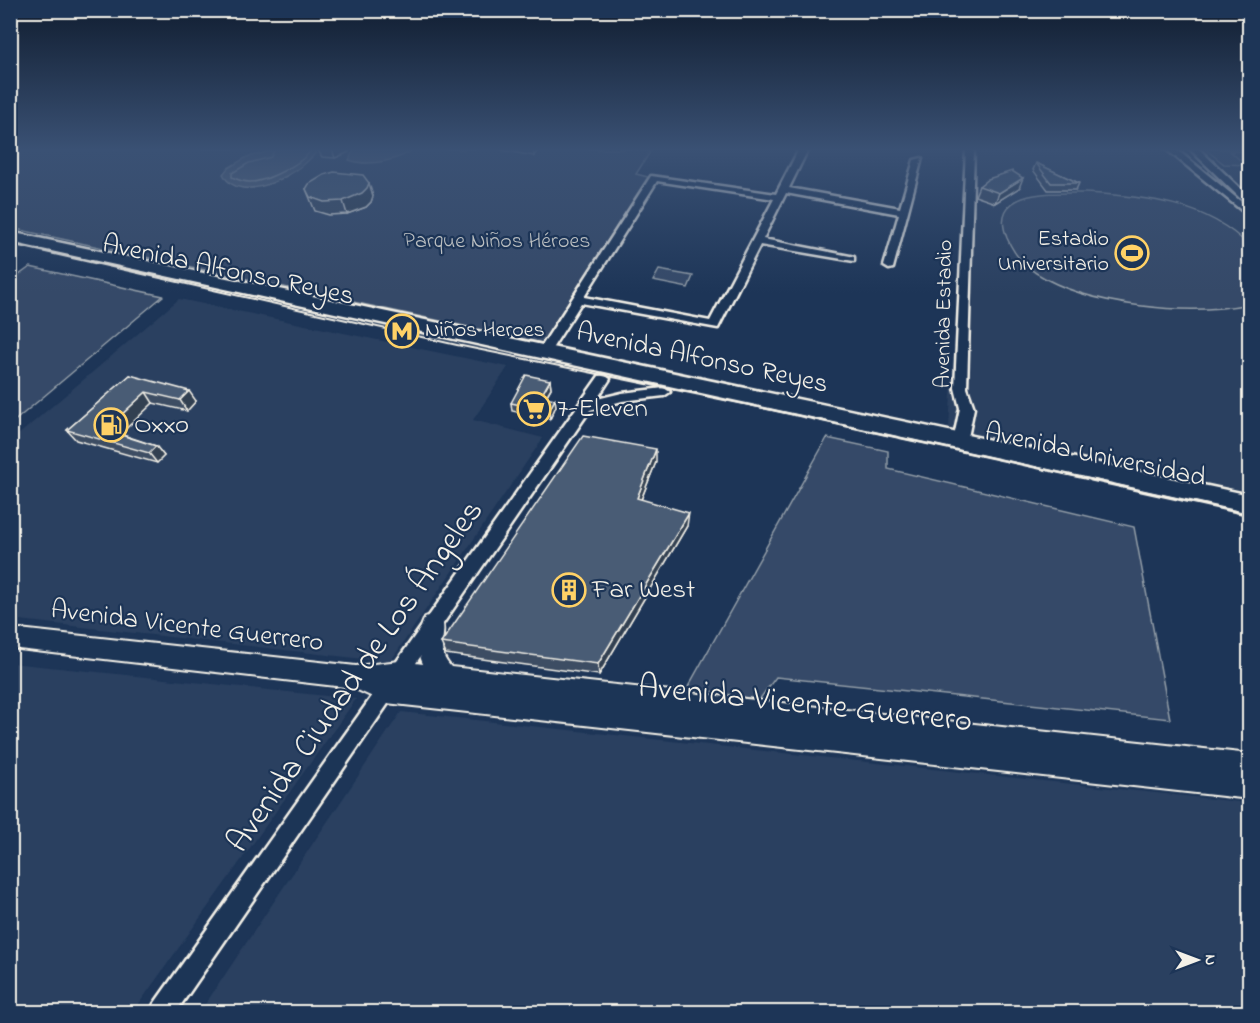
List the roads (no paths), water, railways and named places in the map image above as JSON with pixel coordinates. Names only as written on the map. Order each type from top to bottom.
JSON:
[{"type":"highway","name":"Avenida Alfonso Reyes","points":[[11,241],[276,295],[960,442]]},
{"type":"highway","name":"Avenida Alfonso Reyes","points":[[11,241],[293,312],[927,449]]},
{"type":"highway","points":[[276,295],[293,312]]},
{"type":"highway","points":[[579,360],[626,384]]},
{"type":"highway","name":"Avenida Universidad","points":[[960,442],[1250,504]]},
{"type":"highway","name":"Avenida Universidad","points":[[927,449],[1250,519]]},
{"type":"highway","points":[[1047,475],[1132,479]]},
{"type":"main road","points":[[433,624],[428,648],[432,661],[445,677]]},
{"type":"main road","name":"Avenida Vicente Guerrero","points":[[10,638],[356,677],[1250,786]]},
{"type":"main road","name":"Avenida Vicente Guerrero","points":[[393,682],[445,677],[1250,767]]},
{"type":"street","points":[[549,353],[601,267],[649,197]]},
{"type":"street","points":[[580,300],[714,325],[780,197]]},
{"type":"street","points":[[786,197],[904,212]]},
{"type":"street","points":[[889,266],[908,197]]},
{"type":"street","name":"Avenida Estadio","points":[[960,442],[967,408],[961,388],[968,197]]},
{"type":"street","points":[[1229,197],[1250,214]]},
{"type":"street","points":[[757,241],[850,259]]},
{"type":"street","name":"Avenida Ciudad de Los Ángeles","points":[[162,1012],[604,379]]},
{"type":"street","points":[[586,406],[622,397],[664,392]]},
{"type":"railway","points":[[10,244],[457,345],[768,409],[1098,481]]},
{"type":"railway","points":[[1091,480],[1250,515]]},
{"type":"place","name":"Estadio Universitario","points":[[1132,253]]},
{"type":"place","name":"Niños Heroes","points":[[402,331]]},
{"type":"place","name":"7-Eleven","points":[[534,409]]},
{"type":"place","name":"Oxxo","points":[[111,425]]},
{"type":"place","name":"Far West","points":[[569,590]]},
{"type":"park label","name":"Parque Niños Héroes","points":[[497,242]]}]
